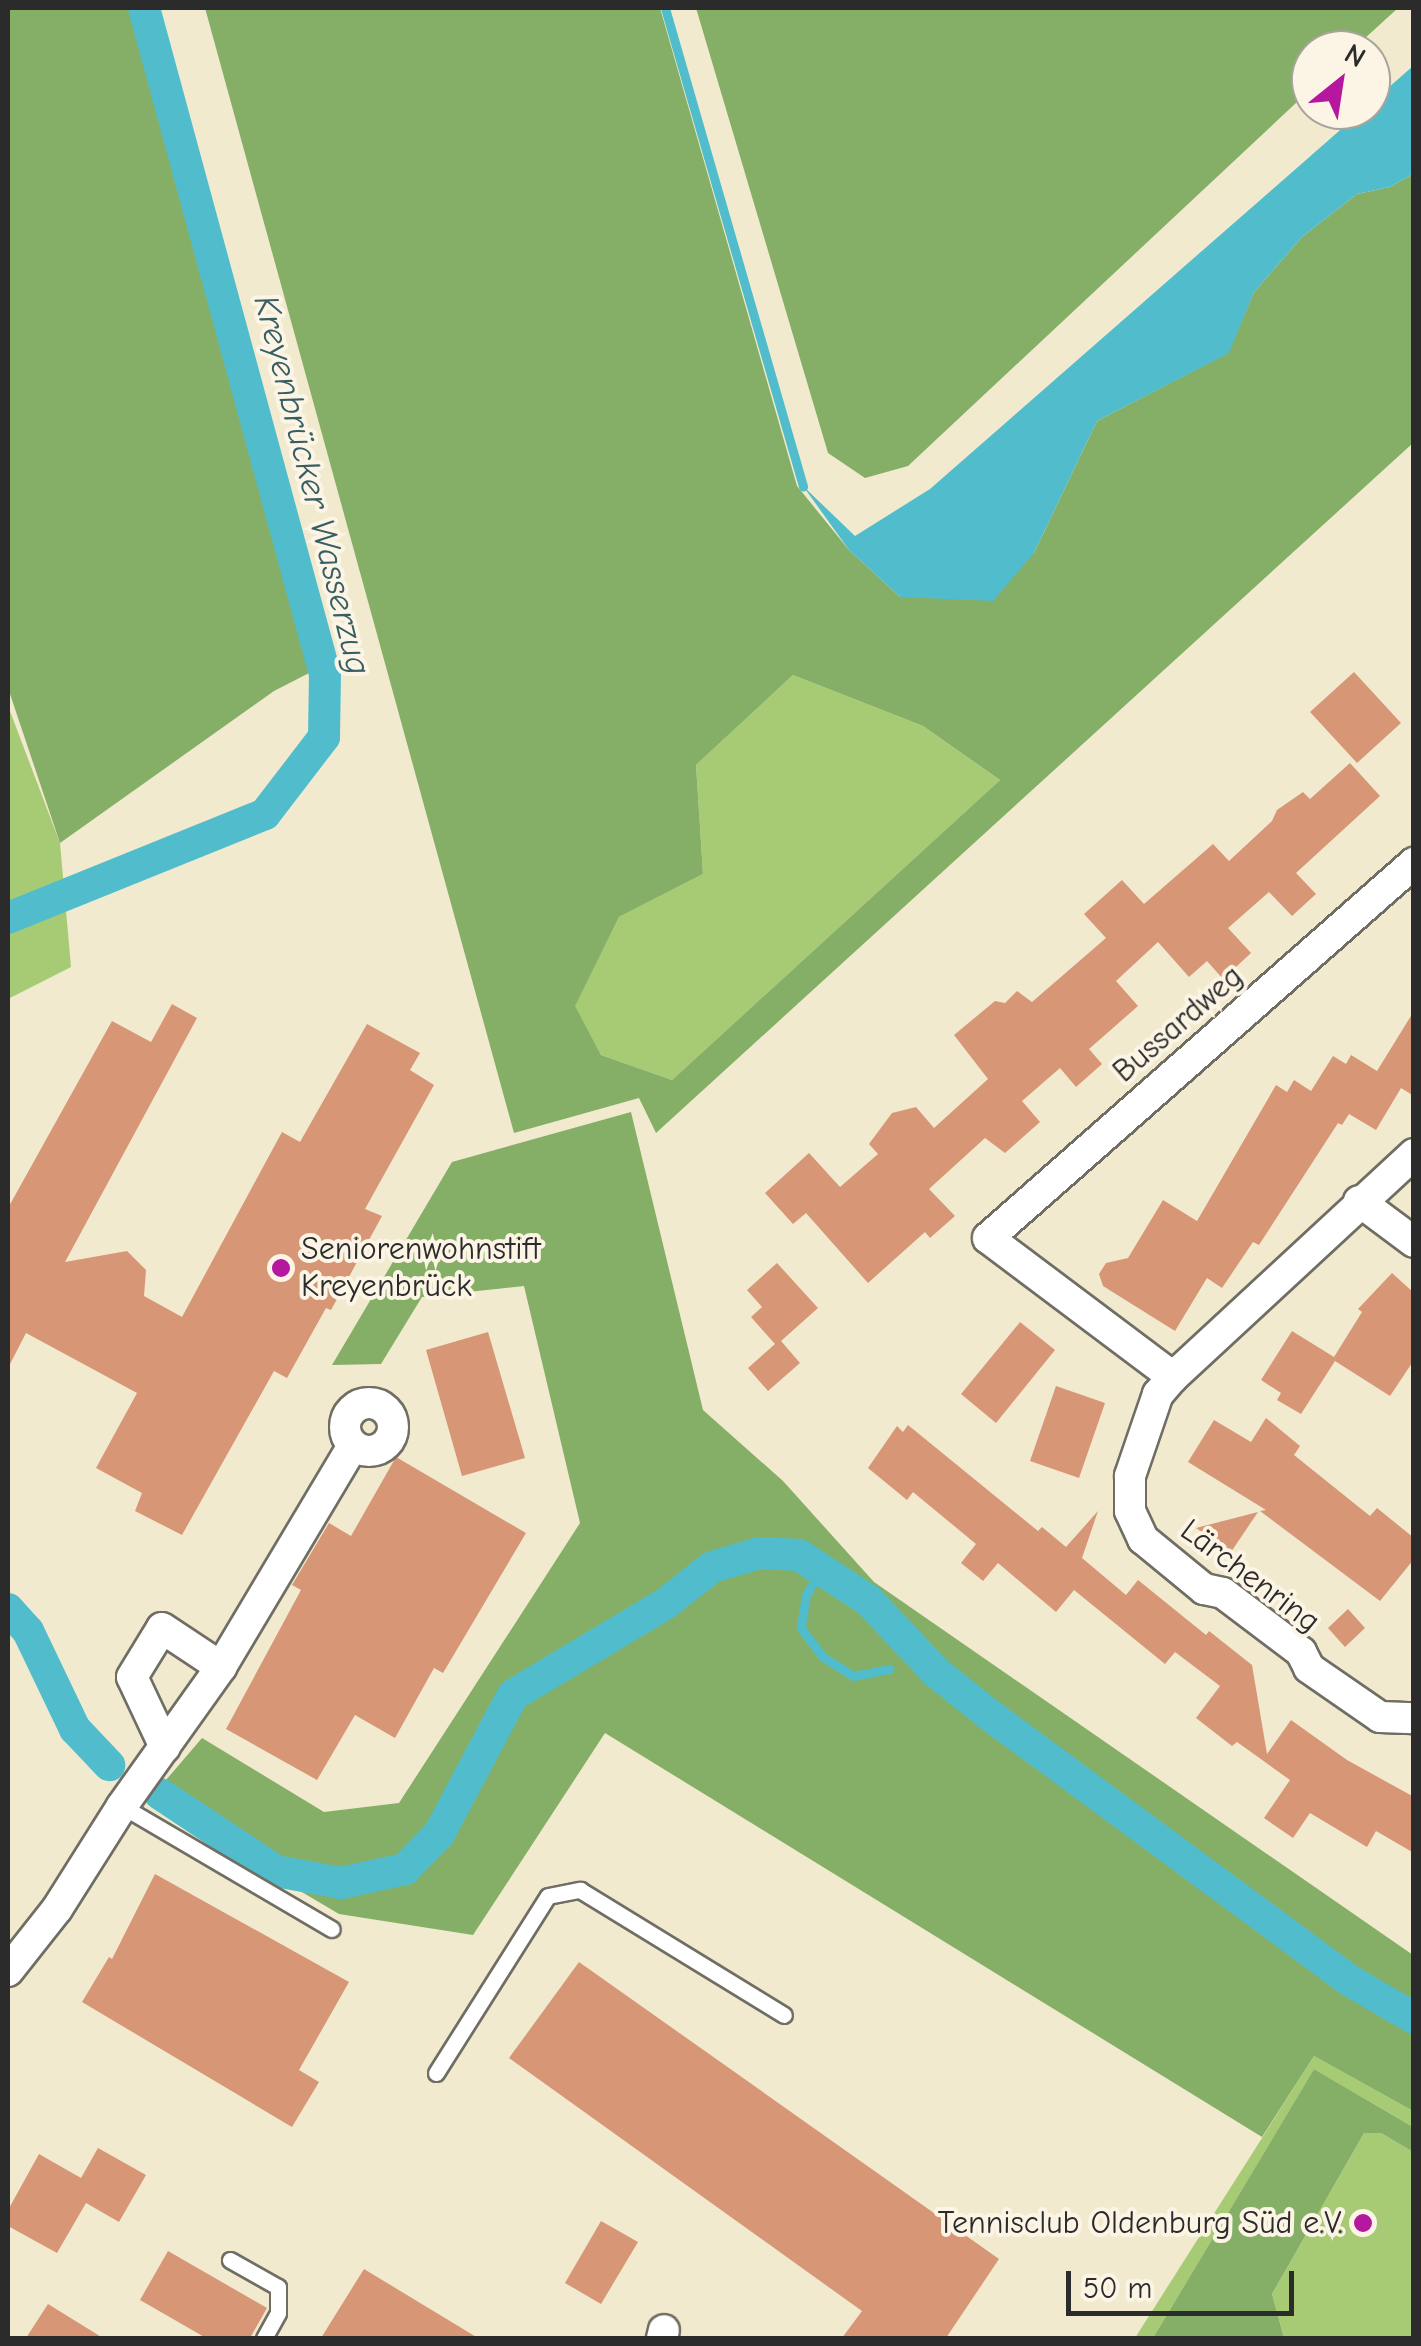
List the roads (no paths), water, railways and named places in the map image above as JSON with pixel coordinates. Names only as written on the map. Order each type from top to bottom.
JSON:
[{"type":"street","name":"Bussardweg","points":[[1173,1376],[988,1238],[1414,863]]},
{"type":"street","name":"Lärchenring","points":[[1414,1154],[1173,1376],[1158,1394],[1130,1476],[1130,1511],[1143,1539],[1204,1589],[1223,1593],[1239,1605],[1301,1652],[1309,1668],[1380,1717],[1414,1718]]},
{"type":"street","points":[[1359,1201],[1414,1242]]},
{"type":"street","points":[[8,1971],[57,1908],[122,1806],[221,1667],[354,1446]]},
{"type":"street","points":[[165,1747],[132,1676],[162,1628],[221,1667]]},
{"type":"lane","points":[[122,1806],[332,1928]]},
{"type":"lane","points":[[436,2073],[548,1896],[580,1890],[784,2015]]},
{"type":"lane","points":[[230,2260],[278,2287],[278,2313],[264,2338]]},
{"type":"water","points":[[1413,66],[1413,174],[1390,187],[1357,194],[1302,237],[1254,292],[1229,353],[1097,421],[1034,553],[993,601],[900,597],[849,550],[803,486],[855,536],[930,489],[1340,130],[1391,130],[1391,85]]},
{"type":"waterway","name":"Kreyenbrücker Wasserzug","points":[[8,918],[265,814],[324,737],[325,674],[144,8]]},
{"type":"waterway","points":[[665,8],[803,486]]},
{"type":"waterway","points":[[160,1794],[276,1871],[341,1883],[405,1869],[439,1834],[513,1695],[665,1604],[712,1567],[760,1553],[799,1555],[868,1600],[937,1673],[991,1716],[1352,1982],[1414,2018]]},
{"type":"waterway","points":[[822,1568],[806,1595],[801,1628],[823,1657],[853,1676],[889,1669]]},
{"type":"waterway","points":[[8,1609],[28,1631],[75,1729],[109,1765]]},
{"type":"place","name":"Seniorenwohnstift Kreyenbrück","points":[[281,1268]]},
{"type":"place","name":"Tennisclub Oldenburg Süd e.V.","points":[[1363,2223]]}]
